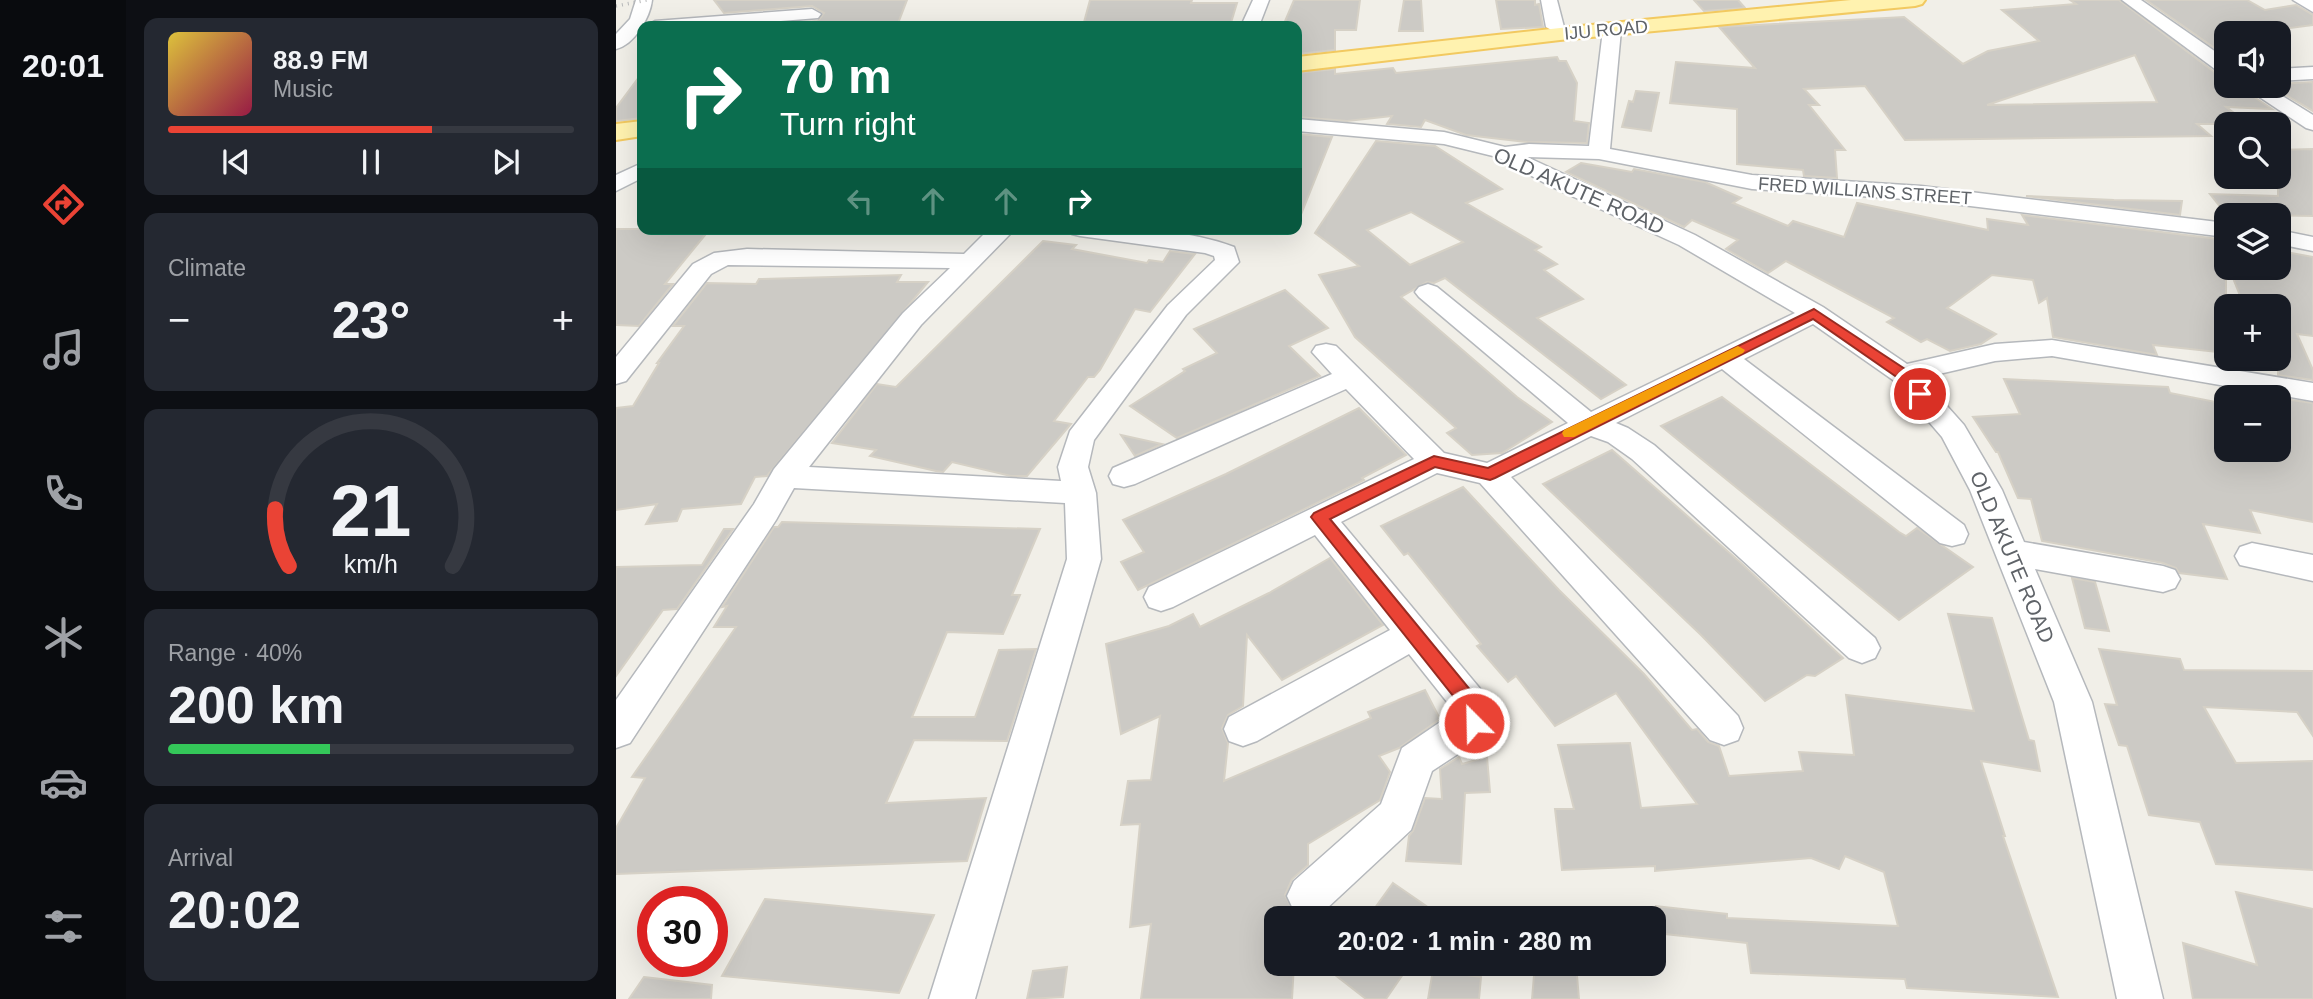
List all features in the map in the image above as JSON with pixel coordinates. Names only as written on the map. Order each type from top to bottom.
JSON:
[{"type":"main road","name":"IJU ROAD","points":[[1302,54],[1818,0]]},
{"type":"main road","name":"IJU ROAD","points":[[1302,63],[1915,0]]},
{"type":"main road","points":[[616,132],[637,130]]},
{"type":"main road","points":[[616,142],[637,140]]},
{"type":"street","points":[[1252,21],[1261,0]]},
{"type":"street","points":[[1549,0],[1555,27]]},
{"type":"street","points":[[2130,0],[2214,60]]},
{"type":"street","points":[[2301,0],[2313,7]]},
{"type":"street","points":[[720,21],[812,14]]},
{"type":"street","points":[[619,15],[640,16]]},
{"type":"street","points":[[616,44],[640,16]]},
{"type":"street","points":[[1599,153],[1612,30]]},
{"type":"street","points":[[2291,74],[2313,73]]},
{"type":"street","points":[[2272,98],[2313,124]]},
{"type":"street","name":"OLD AKUTE ROAD","points":[[1302,125],[1444,138],[1504,153],[1687,240],[1814,313],[1903,374],[1954,432],[1986,490],[2073,702],[2140,999]]},
{"type":"street","name":"FRED WILLIANS STREET","points":[[1504,153],[1529,150],[1599,153],[1752,182],[1921,193],[2214,229]]},
{"type":"street","points":[[616,184],[637,172]]},
{"type":"street","points":[[616,731],[765,512],[785,477],[912,319],[996,235]]},
{"type":"street","points":[[952,999],[1084,559],[1080,493],[1073,467],[1080,438],[1177,310],[1227,262],[1225,253],[1210,246],[1126,235]]},
{"type":"street","points":[[2291,240],[2313,244]]},
{"type":"street","points":[[616,375],[702,269],[723,258],[747,256],[968,261]]},
{"type":"street","points":[[1428,292],[1587,424],[1618,435],[1643,452],[1862,648]]},
{"type":"street","points":[[1490,474],[1814,313]]},
{"type":"street","points":[[1903,374],[1994,352],[2052,348],[2313,392]]},
{"type":"street","points":[[1326,352],[1434,462],[1490,474],[1724,728]]},
{"type":"street","points":[[1724,357],[1952,534]]},
{"type":"street","points":[[1124,476],[1350,377]]},
{"type":"street","points":[[1161,597],[1434,462]]},
{"type":"street","points":[[785,477],[1080,493]]},
{"type":"street","points":[[1308,896],[1397,816],[1416,760],[1474,723],[1474,708],[1412,635],[1319,517]]},
{"type":"street","points":[[2014,553],[2163,579]]},
{"type":"street","points":[[2252,556],[2313,568]]},
{"type":"street","points":[[1243,729],[1412,635]]},
{"type":"building","points":[[714,0],[907,0],[899,21],[818,21],[824,13],[812,6],[724,13]]},
{"type":"building","points":[[1090,0],[1237,3],[1232,21],[1084,21]]},
{"type":"building","points":[[1294,0],[1360,0],[1356,30],[1335,30],[1335,50],[1302,53],[1302,21],[1285,21]]},
{"type":"building","points":[[1404,0],[1421,0],[1423,31],[1399,31]]},
{"type":"building","points":[[1496,0],[1535,0],[1535,5],[1539,4],[1543,27],[1501,29]]},
{"type":"building","points":[[1694,0],[1738,0],[1745,8],[1704,11]]},
{"type":"building","points":[[2070,0],[2119,0],[2214,72],[2214,98],[2256,98],[2272,109],[2226,107],[2233,112],[2214,112],[2214,124],[2197,124],[2211,136],[1905,140],[1865,86],[1804,89],[1819,105],[1809,105],[1845,150],[1835,150],[1837,178],[1804,176],[1803,170],[1737,164],[1737,109],[1670,103],[1676,62],[1755,68],[1719,27],[1904,17],[1963,64],[1988,51],[2039,41],[2002,10],[2076,4]],"holes":[[[2135,55],[2157,102],[1987,105]]]},
{"type":"building","points":[[2146,0],[2247,0],[2265,10],[2296,5],[2313,15],[2313,25],[2291,28],[2291,21],[2214,21],[2214,48]]},
{"type":"building","points":[[1557,57],[1559,61],[1566,61],[1577,83],[1574,121],[1589,123],[1587,143],[1527,142],[1466,135],[1425,120],[1421,127],[1387,124],[1392,116],[1347,121],[1302,117],[1302,72],[1335,69],[1335,74],[1393,68],[1396,73]]},
{"type":"building","points":[[637,80],[637,119],[616,121],[616,108]]},
{"type":"building","points":[[2313,82],[2313,111],[2291,98],[2291,83]]},
{"type":"building","points":[[1636,91],[1659,93],[1651,131],[1622,127],[1629,101],[1633,102]]},
{"type":"building","points":[[1302,134],[1332,137],[1302,212]]},
{"type":"building","points":[[1376,141],[1435,146],[1502,189],[1466,203],[1541,247],[1535,250],[1557,264],[1544,270],[1583,299],[1537,318],[1626,385],[1601,399],[1445,278],[1434,283],[1427,282],[1401,297],[1517,397],[1552,422],[1502,453],[1472,455],[1447,433],[1456,428],[1355,337],[1319,275],[1359,266],[1315,233]],"holes":[[[1411,212],[1463,242],[1410,265],[1367,230]]]},
{"type":"building","points":[[2313,149],[2313,216],[2291,215],[2291,203],[2217,203],[2210,194],[2278,196],[2278,189],[2291,189],[2291,150]]},
{"type":"building","points":[[1581,163],[1705,182],[1741,198],[1733,203],[1788,226],[1793,221],[1844,237],[1857,203],[1988,230],[1987,219],[2028,225],[2022,215],[2214,239],[2214,280],[2226,280],[2226,294],[2214,294],[2214,352],[2153,345],[2157,355],[2053,337],[2047,298],[2039,303],[2033,280],[1992,275],[1947,308],[1996,334],[1981,344],[1950,351],[1927,339],[1921,342],[1887,322],[1894,318],[1786,261],[1768,273],[1726,249],[1738,240],[1692,220],[1684,227],[1566,172]]},
{"type":"building","points":[[2026,196],[2114,200],[2182,201],[2180,215]]},
{"type":"building","points":[[616,229],[637,229],[637,235],[705,235],[665,284],[673,284],[639,326],[616,325]]},
{"type":"building","points":[[1043,241],[1076,245],[1072,249],[1147,263],[1149,260],[1163,262],[1170,251],[1195,254],[1150,312],[1135,309],[1100,370],[1094,377],[1088,377],[1054,421],[1071,424],[1027,476],[1011,476],[952,462],[943,472],[936,471],[870,456],[876,450],[832,443],[877,384],[896,387]]},
{"type":"building","points":[[2291,253],[2313,257],[2313,336],[2297,334],[2313,370],[2313,380],[2278,375],[2278,371],[2291,371],[2291,294],[2239,294],[2234,280],[2291,280]]},
{"type":"building","points":[[901,275],[897,282],[928,282],[767,476],[755,477],[741,504],[682,509],[677,521],[646,524],[657,504],[616,510],[616,408],[633,406],[657,363],[684,326],[673,326],[707,283],[756,284],[759,279]]},
{"type":"building","points":[[1285,290],[1328,328],[1289,346],[1320,376],[1177,438],[1130,406],[1185,371],[1183,369],[1217,353],[1194,329]]},
{"type":"building","points":[[2004,379],[2168,387],[2170,393],[2214,402],[2214,462],[2291,462],[2291,400],[2313,403],[2313,522],[2250,510],[2260,533],[2203,524],[2227,579],[2179,573],[2176,568],[2163,563],[2042,541],[2031,499],[2018,498],[1998,452],[1973,417],[2020,414]]},
{"type":"building","points":[[1722,397],[1899,532],[1906,536],[1917,528],[1973,567],[1899,620],[1661,426]]},
{"type":"building","points":[[1359,408],[1406,455],[1362,478],[1364,480],[1138,590],[1121,562],[1144,552],[1123,520],[1226,474]]},
{"type":"building","points":[[1121,435],[1162,444],[1135,456]]},
{"type":"building","points":[[1612,450],[1741,563],[1843,658],[1815,676],[1807,675],[1765,701],[1701,635],[1543,484]]},
{"type":"building","points":[[1463,487],[1559,590],[1644,674],[1692,730],[1697,729],[1708,742],[1719,746],[1729,776],[1803,771],[1799,752],[1854,755],[1846,695],[1974,711],[1948,614],[1992,618],[2029,740],[2034,741],[2040,771],[1981,761],[2003,836],[2058,997],[1907,988],[1905,979],[1751,973],[1747,943],[1666,934],[1666,907],[1727,914],[1727,918],[1898,926],[1884,872],[1845,856],[1839,869],[1811,858],[1655,871],[1655,866],[1562,870],[1555,809],[1574,809],[1558,745],[1630,743],[1641,808],[1697,804],[1616,693],[1555,726],[1516,676],[1508,682],[1477,646],[1481,644],[1408,553],[1404,555],[1381,526]]},
{"type":"building","points":[[782,522],[1040,529],[1012,595],[1020,595],[1003,634],[947,632],[912,717],[975,717],[999,650],[1036,649],[1007,741],[914,740],[886,803],[986,798],[967,861],[616,874],[616,828],[645,778],[632,777],[736,627],[714,627],[727,606],[722,607],[774,527],[778,527]]},
{"type":"building","points":[[724,529],[733,529],[677,609],[663,610],[616,676],[616,567],[702,565]]},
{"type":"building","points":[[1330,558],[1383,625],[1282,680],[1247,635],[1243,706],[1228,715],[1222,728],[1228,743],[1224,781],[1371,718],[1368,712],[1425,690],[1440,719],[1399,748],[1379,756],[1390,772],[1380,800],[1308,844],[1308,865],[1292,879],[1285,895],[1290,906],[1264,906],[1264,976],[1293,976],[1292,999],[1141,999],[1151,924],[1130,927],[1140,824],[1121,825],[1128,781],[1151,780],[1160,716],[1121,734],[1106,644],[1169,626],[1193,614],[1200,627],[1269,593]]},
{"type":"building","points":[[2072,578],[2095,582],[2109,631],[2085,628]]},
{"type":"building","points":[[2099,649],[2180,659],[2184,670],[2313,671],[2313,736],[2297,712],[2204,707],[2236,763],[2313,761],[2313,870],[2216,864],[2200,822],[2149,815],[2127,746],[2119,745],[2105,704],[2117,705]]},
{"type":"building","points":[[1459,757],[1462,764],[1487,757],[1490,792],[1465,793],[1461,864],[1406,861],[1409,836],[1425,798],[1442,799],[1440,769]]},
{"type":"building","points":[[1393,883],[1426,906],[1376,906]]},
{"type":"building","points":[[2236,892],[2313,909],[2313,999],[2193,999],[2183,943],[2257,965]]},
{"type":"building","points":[[765,899],[934,915],[899,993],[728,977],[728,965]]},
{"type":"building","points":[[1067,967],[1063,997],[1027,999],[1033,971]]},
{"type":"building","points":[[1336,976],[1402,976],[1386,999],[1366,999]]},
{"type":"building","points":[[1432,976],[1481,977],[1479,999],[1428,999]]},
{"type":"building","points":[[1534,976],[1577,976],[1579,999],[1532,999]]},
{"type":"building","points":[[644,977],[712,985],[711,999],[629,999]]},
{"type":"railway","points":[[616,6],[647,0]]},
{"type":"slow traffic","points":[[1569,433],[1738,350]]},
{"type":"route","points":[[1474,723],[1474,708],[1412,635],[1319,517],[1434,462],[1490,474],[1814,313],[1903,374],[1920,394]]}]
